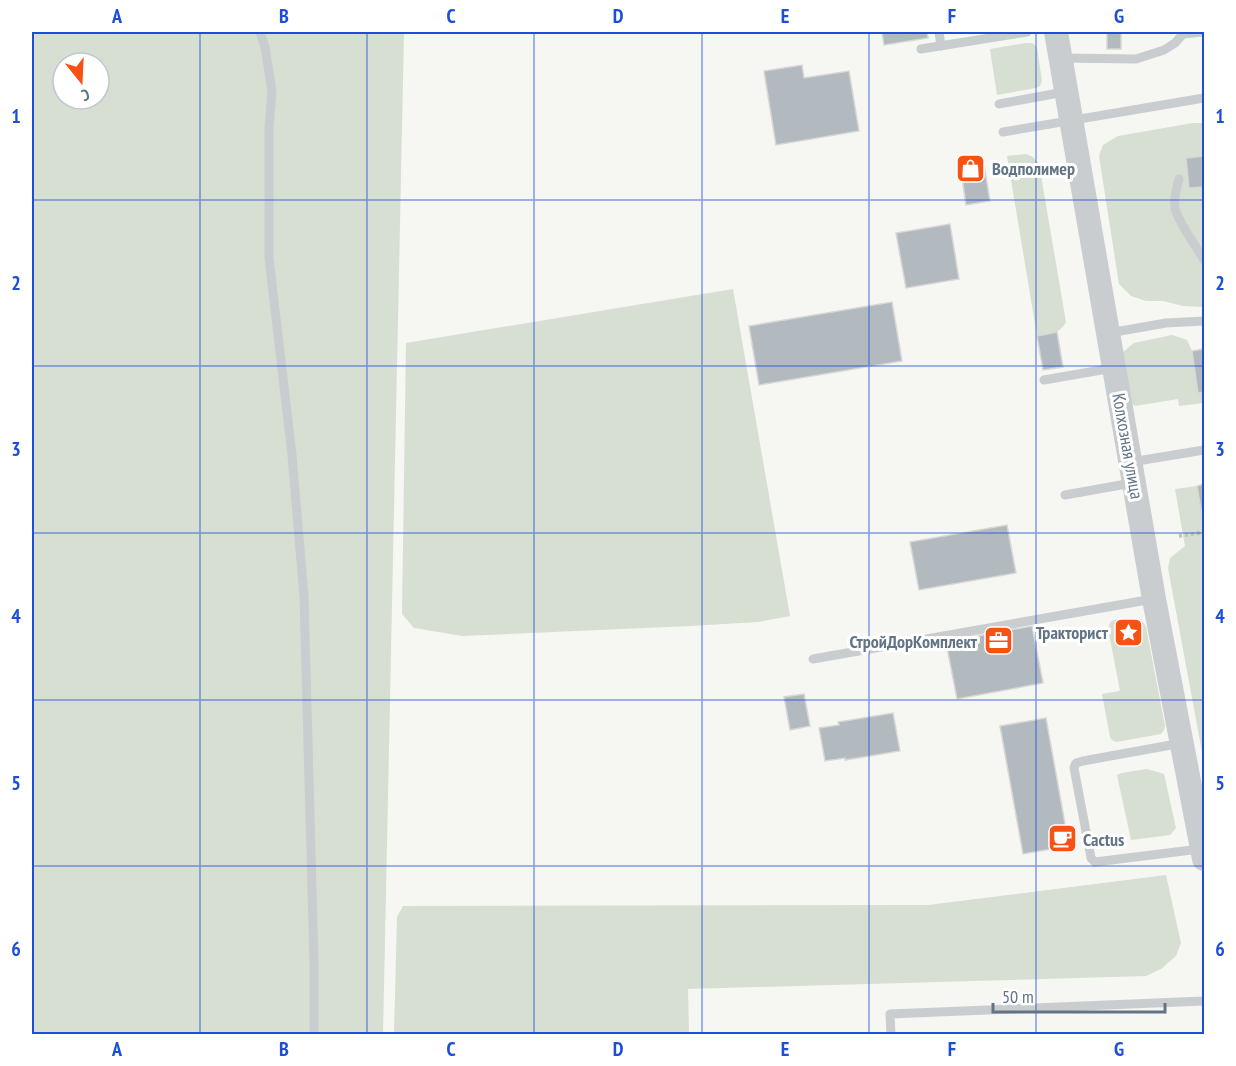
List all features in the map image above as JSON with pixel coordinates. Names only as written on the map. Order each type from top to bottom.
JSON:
[{"type":"street","name":"Колхозная улица","points":[[1056,32],[1154,599],[1204,854]]},
{"type":"lane","points":[[260,32],[265,47],[272,91],[269,127],[269,258],[292,455],[304,597],[314,1035]]},
{"type":"lane","points":[[939,32],[941,46]]},
{"type":"lane","points":[[921,49],[1027,32]]},
{"type":"lane","points":[[1060,58],[1136,59],[1164,50],[1183,34],[1203,32]]},
{"type":"lane","points":[[999,104],[1066,92]]},
{"type":"lane","points":[[1004,132],[1204,98]]},
{"type":"lane","points":[[1179,179],[1175,209],[1204,260]]},
{"type":"lane","points":[[1107,333],[1204,321]]},
{"type":"lane","points":[[1044,380],[1114,368]]},
{"type":"lane","points":[[1065,495],[1204,450]]},
{"type":"lane","points":[[813,658],[1154,599]]},
{"type":"lane","points":[[1182,743],[1076,763],[1074,768],[1090,858],[1095,862],[1102,862],[1204,854]]},
{"type":"lane","points":[[891,1035],[890,1014],[1204,1001]]},
{"type":"path","points":[[1179,536],[1204,532]]},
{"type":"shaded area","points":[[32,32],[404,32],[383,1034],[32,1034]]},
{"type":"shaded area","points":[[1032,43],[1037,47],[1042,81],[1040,86],[997,95],[990,49]]},
{"type":"shaded area","points":[[1204,123],[1204,307],[1146,301],[1131,296],[1119,284],[1099,156],[1103,145],[1118,136]]},
{"type":"shaded area","points":[[1026,154],[1033,157],[1039,164],[1066,322],[1057,331],[1037,336],[1007,156]]},
{"type":"shaded area","points":[[733,289],[790,616],[758,622],[462,636],[414,628],[402,614],[406,343]]},
{"type":"shaded area","points":[[1172,335],[1187,340],[1192,351],[1198,392],[1204,392],[1204,403],[1179,406],[1178,399],[1135,406],[1131,403],[1123,352],[1134,343]]},
{"type":"shaded area","points":[[1197,486],[1204,527],[1204,763],[1168,568],[1170,558],[1185,546],[1175,489]]},
{"type":"shaded area","points":[[1124,618],[1140,620],[1146,627],[1165,726],[1161,734],[1116,742],[1110,737],[1102,694],[1120,691],[1108,628],[1111,621]]},
{"type":"shaded area","points":[[1147,769],[1164,774],[1176,828],[1170,835],[1131,840],[1117,775]]},
{"type":"shaded area","points":[[1166,875],[1181,943],[1176,956],[1161,969],[1146,976],[688,989],[689,1034],[394,1034],[397,917],[403,906],[928,905]]},
{"type":"building","points":[[882,32],[927,32],[928,38],[884,45]]},
{"type":"building","points":[[1107,32],[1121,32],[1121,49],[1107,49]]},
{"type":"building","points":[[802,65],[804,78],[849,71],[859,131],[776,145],[764,71]]},
{"type":"building","points":[[1204,156],[1204,206],[1202,187],[1189,188],[1186,158]]},
{"type":"building","points":[[983,159],[990,201],[966,205],[960,163]]},
{"type":"building","points":[[950,224],[959,279],[906,288],[896,233]]},
{"type":"building","points":[[892,302],[902,361],[759,385],[749,326]]},
{"type":"building","points":[[1057,332],[1063,367],[1043,370],[1037,336]]},
{"type":"building","points":[[1204,349],[1204,392],[1198,393],[1192,351]]},
{"type":"building","points":[[1204,484],[1204,527],[1197,486]]},
{"type":"building","points":[[1007,525],[1016,573],[919,590],[910,542]]},
{"type":"building","points":[[1032,626],[1043,683],[957,699],[946,642]]},
{"type":"building","points":[[804,694],[810,726],[790,730],[784,697]]},
{"type":"building","points":[[893,713],[900,751],[825,761],[819,728],[839,725],[838,722]]},
{"type":"building","points":[[1046,718],[1069,846],[1023,854],[1000,726]]},
{"type":"place","name":"Водполимер","points":[[971,168]]},
{"type":"place","name":"Тракторист","points":[[1129,632]]},
{"type":"place","name":"СтройДорКомплект","points":[[998,641]]},
{"type":"place","name":"Cactus","points":[[1062,839]]}]
